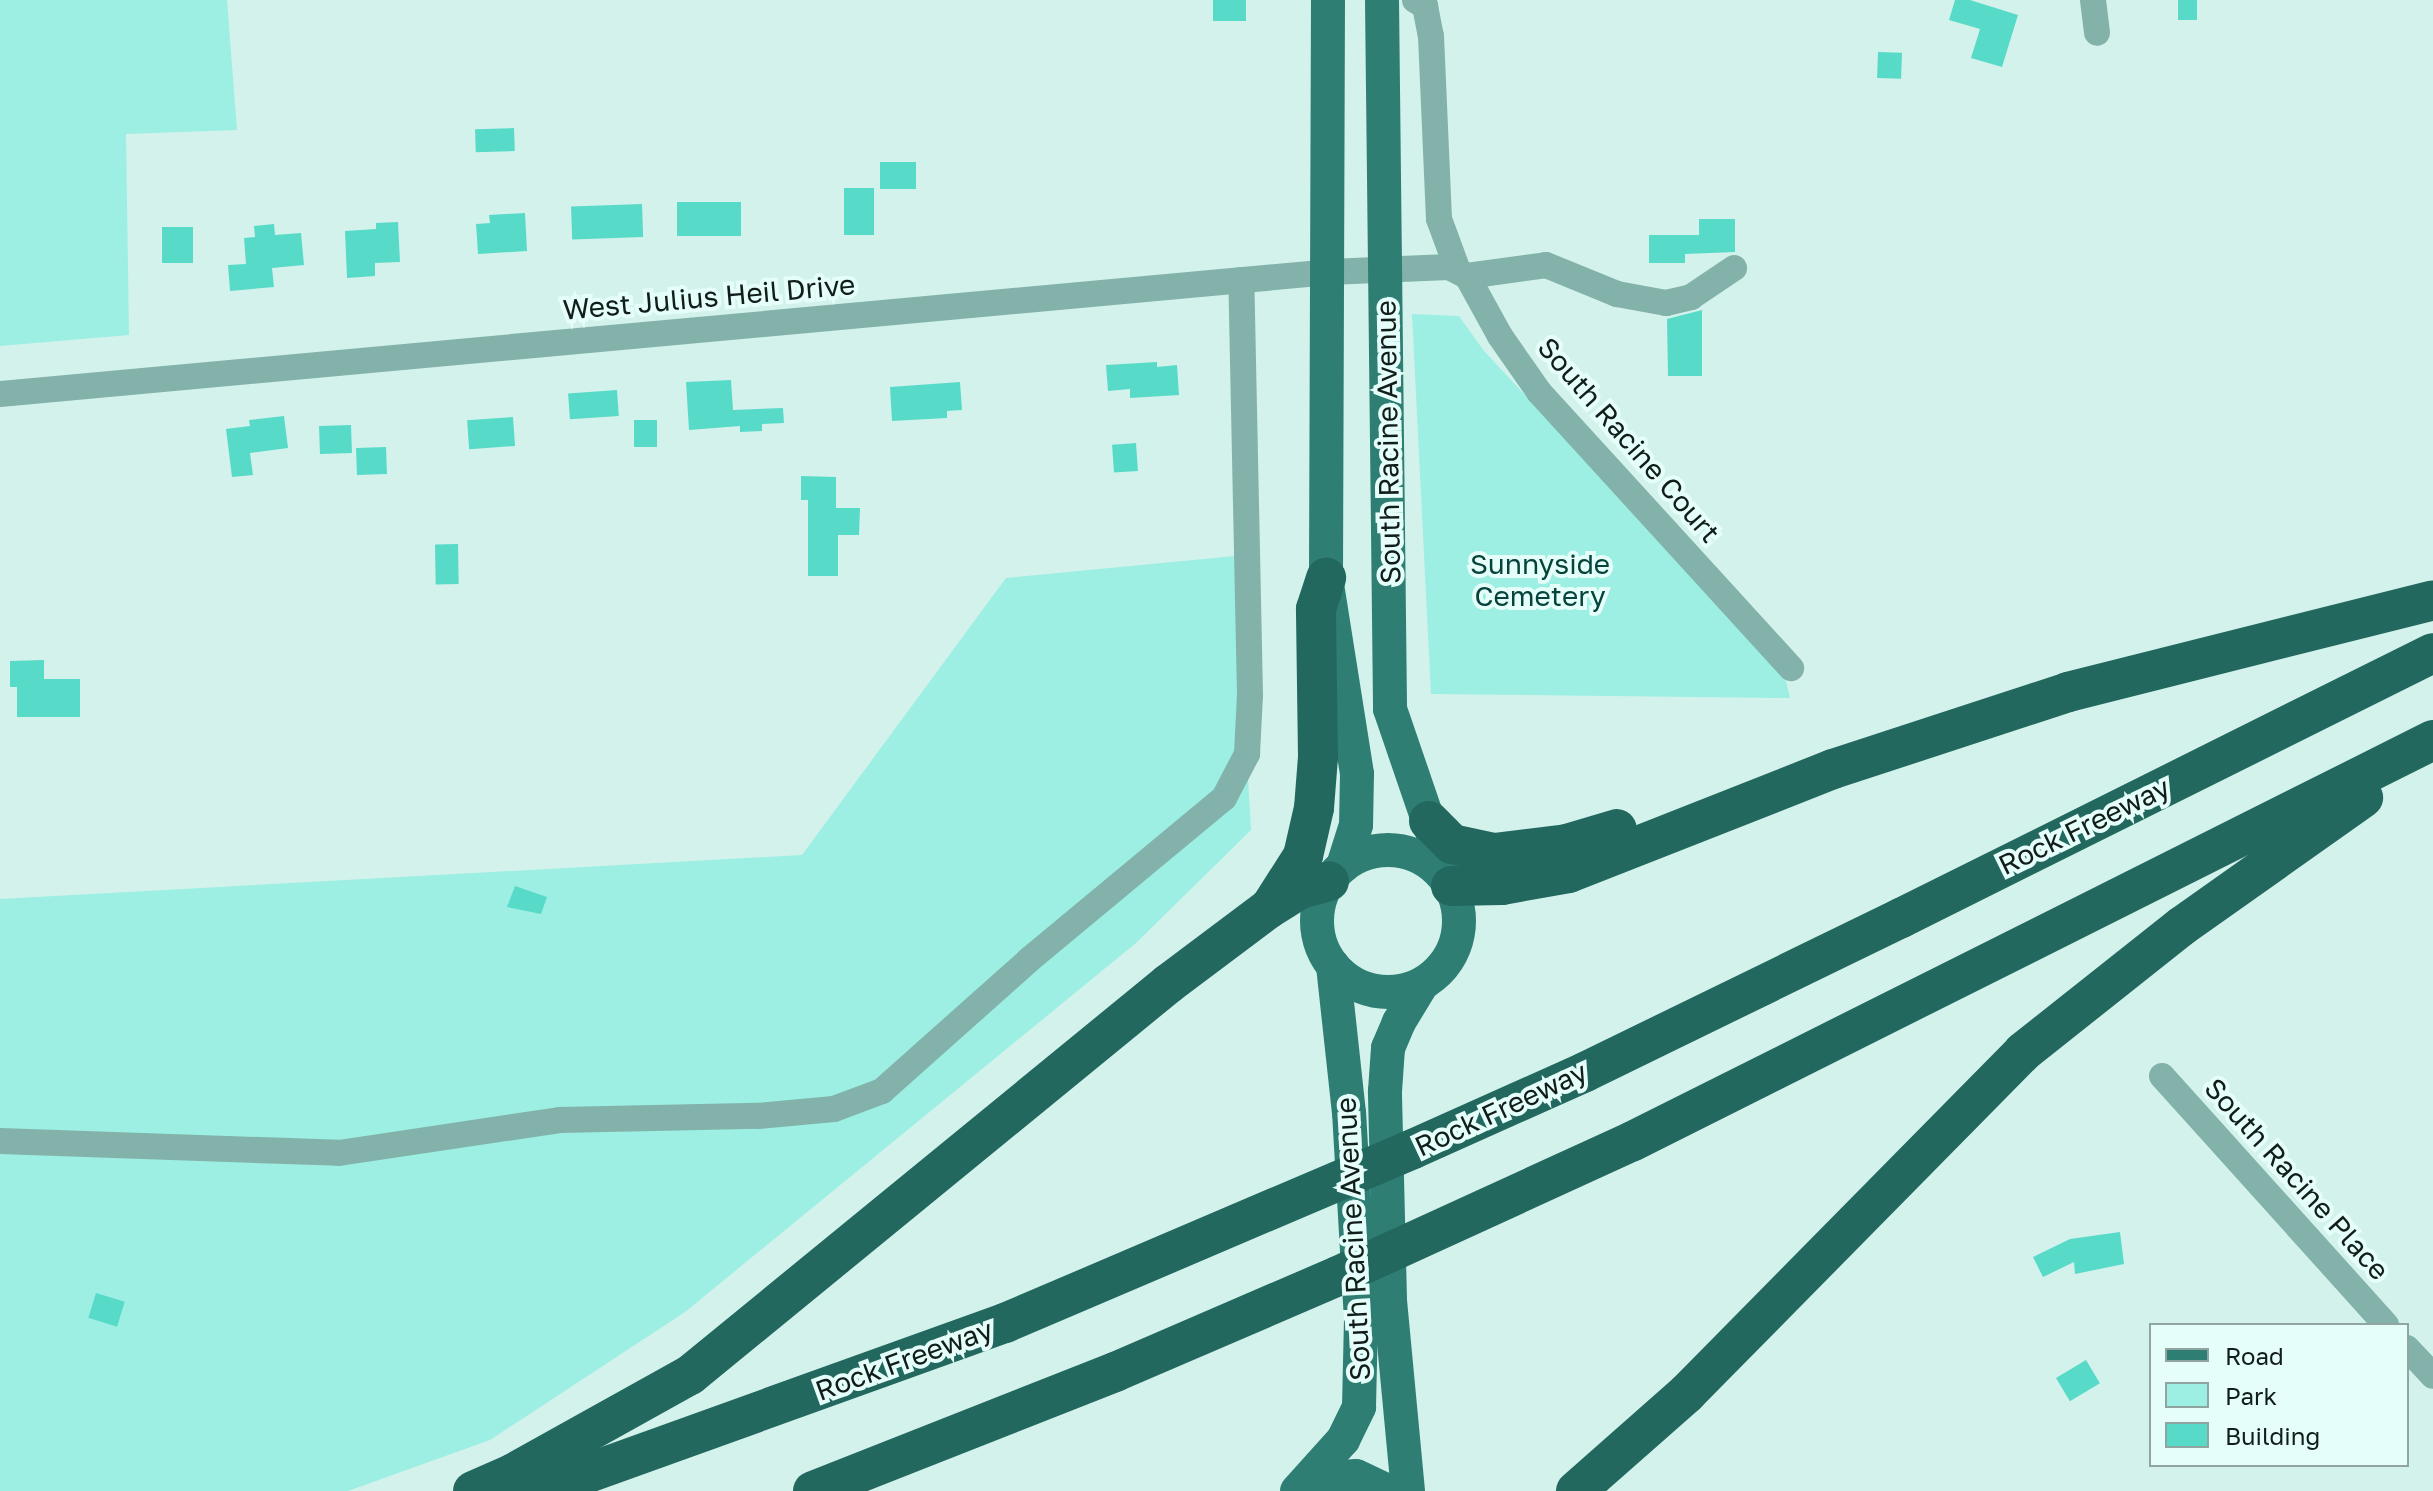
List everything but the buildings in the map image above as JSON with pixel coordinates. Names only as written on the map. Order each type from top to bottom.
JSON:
[{"type":"highway","points":[[1268,909],[1288,884],[1303,856],[1314,808],[1318,757],[1316,609],[1326,578]]},
{"type":"highway","points":[[1429,821],[1452,844],[1494,853],[1567,844],[1833,769],[2068,692],[2433,600]]},
{"type":"highway","name":"Rock Freeway","points":[[538,1491],[991,1328],[1413,1149],[1614,1058],[2433,653]]},
{"type":"highway","points":[[813,1491],[1115,1372],[1338,1276],[1633,1141],[2433,740]]},
{"type":"highway","points":[[1576,1491],[1687,1393],[2023,1052],[2182,926],[2433,749]]},
{"type":"highway","points":[[1447,880],[1502,885],[1569,873],[1833,769]]},
{"type":"highway","points":[[473,1491],[512,1474],[690,1375],[1168,984],[1268,909],[1300,889],[1336,873]]},
{"type":"highway","points":[[1597,1491],[1638,1452],[1687,1393]]},
{"type":"main road","name":"South Racine Avenue","points":[[1328,0],[1326,578],[1357,774],[1356,825],[1336,873]]},
{"type":"main road","name":"South Racine Avenue","points":[[1382,0],[1390,709],[1447,880]]},
{"type":"main road","points":[[1395,850],[1421,858],[1447,880],[1459,907],[1456,941],[1440,970],[1422,984],[1399,992],[1375,991],[1351,982],[1333,966],[1321,947],[1316,924],[1319,901],[1336,873],[1359,856],[1395,850]]},
{"type":"main road","name":"South Racine Avenue","points":[[1299,1491],[1343,1440],[1359,1407],[1361,1320],[1349,1113],[1333,966]]},
{"type":"main road","name":"South Racine Avenue","points":[[1408,1491],[1390,1300],[1385,1091],[1388,1048],[1399,1022],[1422,984]]},
{"type":"main road","points":[[1299,1491],[1331,1477],[1356,1476],[1388,1491]]},
{"type":"street","name":"South Racine Court","points":[[1415,0],[1425,6],[1431,36],[1439,219],[1462,272],[1500,336],[1539,392],[1791,668]]},
{"type":"street","points":[[2093,0],[2097,33]]},
{"type":"street","points":[[1329,272],[1462,272],[1546,265],[1617,294],[1666,303],[1691,297],[1734,268]]},
{"type":"street","name":"West Julius Heil Drive","points":[[0,394],[1329,272]]},
{"type":"street","points":[[0,1141],[339,1153],[560,1120],[758,1116],[834,1109],[882,1091],[1030,959],[1224,798],[1247,754],[1250,695],[1241,280]]},
{"type":"street","name":"South Racine Place","points":[[2162,1076],[2384,1323]]},
{"type":"street","points":[[2409,1350],[2433,1376]]},
{"type":"green space","points":[[0,0],[227,0],[237,130],[126,134],[129,335],[0,346]]},
{"type":"green space","name":"Sunnyside Cemetery","points":[[1412,314],[1459,316],[1484,351],[1784,673],[1790,698],[1431,694]]},
{"type":"green space","points":[[1235,556],[1251,830],[1136,943],[685,1312],[490,1440],[348,1491],[0,1491],[0,899],[802,855],[1006,578]]}]
